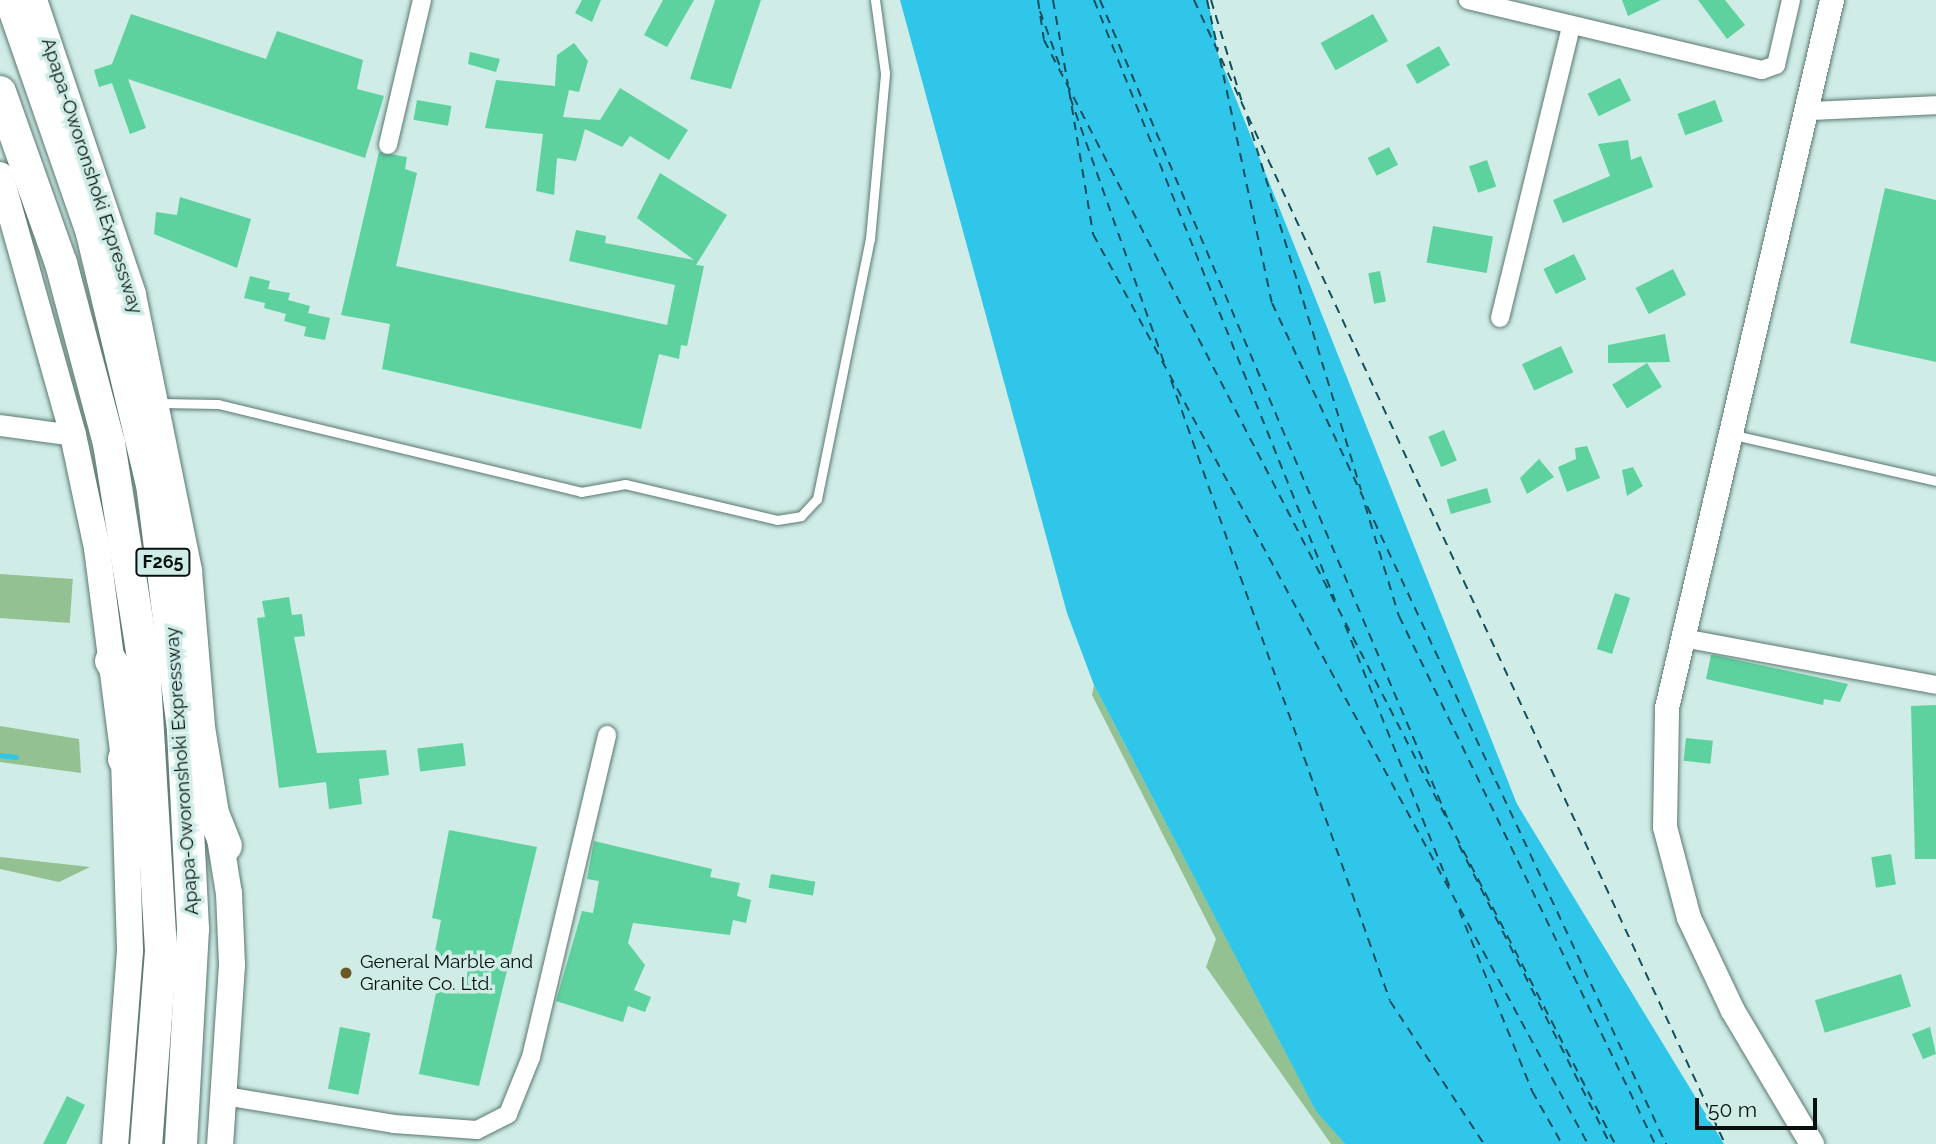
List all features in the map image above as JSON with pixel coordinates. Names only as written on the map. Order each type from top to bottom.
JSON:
[{"type":"highway","name":"Apapa-Oworonshoki Expressway","points":[[10,0],[92,233],[142,426],[189,725],[188,851],[194,976],[181,1144]]},
{"type":"highway","name":"Apapa-Oworonshoki Expressway","points":[[0,92],[61,263],[102,416],[144,664],[143,740],[161,951],[146,1144]]},
{"type":"highway","points":[[111,661],[143,740],[189,725],[204,798],[226,846]]},
{"type":"highway","points":[[188,851],[204,798]]},
{"type":"main road","name":"Apapa-Oworonshoki Expressway","points":[[34,0],[113,230],[158,403],[189,571],[189,725],[226,846],[232,965],[220,1144]]},
{"type":"main road","points":[[1812,1144],[1733,1012],[1675,877],[1665,827],[1667,708],[1729,433],[1810,111],[1832,0]]},
{"type":"main road","name":"Apapa-Oworonshoki Expressway","points":[[0,175],[73,435],[111,661],[143,740],[116,1144]]},
{"type":"street","points":[[388,145],[422,0]]},
{"type":"street","points":[[1468,0],[1762,70],[1776,65],[1791,0]]},
{"type":"street","points":[[1500,318],[1571,26]]},
{"type":"street","points":[[1810,111],[1936,105]]},
{"type":"street","points":[[0,425],[73,435]]},
{"type":"street","points":[[1683,638],[1936,685]]},
{"type":"street","points":[[225,1096],[394,1125],[477,1130],[508,1114],[531,1057],[607,735]]},
{"type":"lane","points":[[158,403],[218,404],[581,492],[625,484],[777,520],[801,516],[817,499],[870,239],[885,73],[875,0]]},
{"type":"lane","points":[[1729,433],[1936,481]]},
{"type":"green space","points":[[0,574],[73,579],[70,623],[0,618]]},
{"type":"green space","points":[[1094,685],[1316,1110],[1345,1144],[1331,1144],[1206,967],[1216,939],[1092,695]]},
{"type":"green space","points":[[0,726],[79,739],[81,773],[0,762]]},
{"type":"green space","points":[[0,857],[90,867],[59,882],[0,869]]},
{"type":"water","points":[[900,0],[1208,0],[1218,54],[1517,804],[1724,1144],[1345,1144],[1316,1111],[1094,685],[1067,613]]},
{"type":"building","points":[[582,0],[601,0],[592,22],[575,13]]},
{"type":"building","points":[[663,0],[694,0],[667,47],[644,35]]},
{"type":"building","points":[[715,0],[761,0],[731,89],[690,79]]},
{"type":"building","points":[[1622,0],[1661,0],[1628,16]]},
{"type":"building","points":[[1698,0],[1725,0],[1745,25],[1727,39]]},
{"type":"building","points":[[131,14],[266,59],[277,31],[363,60],[357,89],[384,96],[365,158],[128,79],[146,128],[130,134],[112,83],[99,87],[94,70],[112,64]]},
{"type":"building","points":[[1373,14],[1388,41],[1336,70],[1321,43]]},
{"type":"building","points":[[574,43],[588,61],[579,92],[569,90],[563,117],[600,120],[620,88],[688,130],[669,160],[630,136],[622,147],[585,129],[576,161],[557,158],[554,195],[536,191],[543,134],[485,128],[496,80],[555,86],[557,55]]},
{"type":"building","points":[[1439,46],[1450,65],[1417,84],[1406,65]]},
{"type":"building","points":[[470,52],[500,59],[496,72],[468,64]]},
{"type":"building","points":[[1620,78],[1631,100],[1599,116],[1588,94]]},
{"type":"building","points":[[417,100],[451,106],[448,126],[414,120]]},
{"type":"building","points":[[1715,100],[1723,122],[1685,135],[1677,114]]},
{"type":"building","points":[[1628,140],[1631,160],[1641,156],[1653,187],[1563,223],[1553,200],[1610,176],[1598,144]]},
{"type":"building","points":[[1389,147],[1398,165],[1377,176],[1368,158]]},
{"type":"building","points":[[379,152],[407,157],[405,169],[417,173],[396,266],[667,325],[675,285],[569,261],[576,230],[606,236],[605,243],[694,260],[637,218],[660,173],[727,215],[696,265],[704,266],[687,346],[681,345],[679,359],[659,354],[641,429],[382,369],[390,324],[341,315]]},
{"type":"building","points":[[1487,160],[1496,186],[1478,193],[1469,166]]},
{"type":"building","points":[[1885,188],[1936,200],[1936,362],[1850,343]]},
{"type":"building","points":[[180,197],[251,219],[237,268],[154,234],[156,212],[177,215]]},
{"type":"building","points":[[1433,226],[1493,237],[1487,273],[1427,262]]},
{"type":"building","points":[[1574,254],[1586,279],[1556,294],[1543,269]]},
{"type":"building","points":[[1673,269],[1686,295],[1649,314],[1636,288]]},
{"type":"building","points":[[1380,271],[1386,301],[1374,304],[1368,273]]},
{"type":"building","points":[[250,276],[270,281],[268,289],[290,293],[288,300],[310,306],[308,313],[330,318],[325,340],[304,336],[306,327],[284,321],[286,314],[264,308],[265,303],[244,298]]},
{"type":"building","points":[[1665,334],[1670,362],[1608,363],[1608,345]]},
{"type":"building","points":[[1561,346],[1573,372],[1534,390],[1522,364]]},
{"type":"building","points":[[1647,363],[1662,387],[1627,408],[1612,385]]},
{"type":"building","points":[[1444,430],[1457,460],[1441,467],[1428,437]]},
{"type":"building","points":[[1587,446],[1600,478],[1567,492],[1558,467],[1576,459],[1575,448]]},
{"type":"building","points":[[1539,459],[1554,477],[1527,494],[1520,478]]},
{"type":"building","points":[[1633,467],[1643,486],[1627,496],[1622,470]]},
{"type":"building","points":[[1487,488],[1491,502],[1451,514],[1447,500]]},
{"type":"building","points":[[1615,593],[1630,598],[1612,654],[1597,649]]},
{"type":"building","points":[[289,597],[292,615],[302,614],[305,636],[294,637],[317,753],[386,750],[389,775],[359,779],[362,804],[329,809],[326,782],[279,788],[257,618],[265,617],[262,601]]},
{"type":"building","points":[[1711,655],[1848,684],[1840,702],[1824,699],[1823,705],[1706,679]]},
{"type":"building","points":[[1936,705],[1936,859],[1915,859],[1911,706]]},
{"type":"building","points":[[1686,738],[1713,741],[1710,764],[1684,761]]},
{"type":"building","points":[[463,743],[466,766],[420,771],[417,749]]},
{"type":"building","points":[[449,830],[537,847],[479,1086],[419,1074],[437,988],[463,993],[469,964],[434,957],[441,920],[432,918]]},
{"type":"building","points":[[594,841],[712,869],[710,877],[740,883],[737,896],[751,900],[746,923],[733,920],[730,935],[633,923],[628,943],[645,965],[634,990],[651,997],[645,1012],[628,1006],[623,1022],[556,1001],[582,911],[593,913],[599,881],[587,879]]},
{"type":"building","points":[[1891,854],[1896,885],[1876,888],[1871,857]]},
{"type":"building","points":[[771,874],[815,882],[813,896],[769,888]]},
{"type":"building","points":[[1901,974],[1911,1007],[1825,1033],[1815,1000]]},
{"type":"building","points":[[340,1027],[370,1033],[358,1095],[328,1089]]},
{"type":"building","points":[[1930,1027],[1936,1054],[1923,1059],[1912,1034]]},
{"type":"building","points":[[67,1096],[85,1105],[66,1144],[43,1144]]},
{"type":"waterway","points":[[0,755],[16,757]]},
{"type":"ferry route","points":[[1038,0],[1044,40],[1615,1144]]},
{"type":"ferry route","points":[[1053,0],[1068,85]]},
{"type":"ferry route","points":[[1094,0],[1335,600]]},
{"type":"ferry route","points":[[1100,0],[1447,817]]},
{"type":"ferry route","points":[[1194,0],[1725,1144]]},
{"type":"ferry route","points":[[1207,0],[1218,50]]},
{"type":"ferry route","points":[[1211,0],[1242,102]]},
{"type":"ferry route","points":[[1040,11],[1062,72]]},
{"type":"ferry route","points":[[1220,59],[1272,303],[1666,1144]]},
{"type":"ferry route","points":[[1069,90],[1093,234],[1588,1144]]},
{"type":"ferry route","points":[[1070,97],[1165,365]]},
{"type":"ferry route","points":[[1247,117],[1361,490]]},
{"type":"ferry route","points":[[1171,380],[1390,1001],[1484,1144]]},
{"type":"ferry route","points":[[1365,505],[1399,616],[1655,1144]]},
{"type":"ferry route","points":[[1345,625],[1452,892]]},
{"type":"ferry route","points":[[1459,845],[1610,1144]]},
{"type":"ferry route","points":[[1459,910],[1532,1091],[1562,1144]]},
{"type":"place","name":"General Marble and Granite Co. Ltd.","points":[[346,973]]}]
